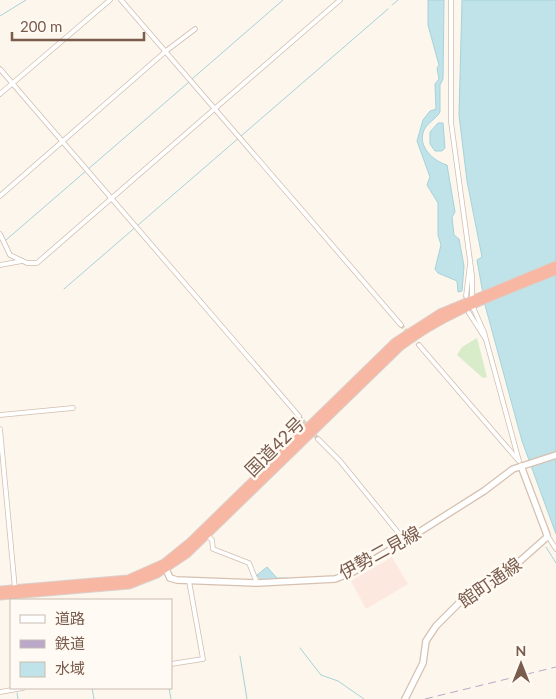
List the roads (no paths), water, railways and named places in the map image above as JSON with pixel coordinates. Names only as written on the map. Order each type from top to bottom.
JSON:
[{"type":"highway","name":"国道42号","points":[[0,590],[128,578],[164,566],[187,554],[387,358],[433,323],[473,302],[556,265]]},
{"type":"highway","name":"国道42号","points":[[0,596],[128,584],[150,577],[190,542],[395,342],[428,320],[556,271]]},
{"type":"main road","name":"伊勢二見線","points":[[164,566],[173,579],[189,581],[257,583],[334,579],[353,572],[405,541],[522,464],[556,455]]},
{"type":"main road","points":[[522,464],[548,534]]},
{"type":"main road","name":"館町通線","points":[[405,699],[423,663],[426,641],[436,626],[469,593],[503,576],[527,557],[548,534]]},
{"type":"street","points":[[0,94],[110,0]]},
{"type":"street","points":[[121,0],[401,325]]},
{"type":"street","points":[[0,234],[8,253],[22,261],[32,264],[38,263],[340,0]]},
{"type":"street","points":[[451,0],[451,122],[470,263],[473,302],[522,464]]},
{"type":"street","points":[[0,196],[166,51],[195,29]]},
{"type":"street","points":[[0,69],[299,416]]},
{"type":"street","points":[[0,265],[22,261]]},
{"type":"street","points":[[470,263],[473,302],[486,340]]},
{"type":"street","points":[[419,345],[522,464]]},
{"type":"street","points":[[0,415],[74,408]]},
{"type":"street","points":[[0,429],[15,588]]},
{"type":"street","points":[[318,438],[340,461],[405,541]]},
{"type":"street","points":[[548,534],[556,549]]},
{"type":"street","points":[[207,535],[212,540],[213,549],[249,563],[257,583]]},
{"type":"street","points":[[172,664],[203,659],[189,581]]},
{"type":"street","points":[[0,692],[17,689]]},
{"type":"water","points":[[428,0],[444,0],[443,79],[440,85],[440,112],[424,130],[422,136],[428,152],[437,160],[447,165],[455,212],[452,217],[454,235],[459,239],[464,266],[462,291],[458,292],[457,281],[438,273],[435,269],[441,245],[438,235],[438,203],[427,185],[430,177],[417,141],[423,120],[430,111],[436,109],[435,84],[439,79],[437,68],[439,65],[428,25]]},
{"type":"water","points":[[462,0],[556,0],[556,534],[522,441],[485,305],[477,260],[482,257],[467,181],[459,115]]},
{"type":"water","points":[[438,123],[443,123],[445,148],[442,151],[435,151],[430,144],[430,132]]},
{"type":"water","points":[[267,567],[277,578],[288,578],[289,581],[263,582],[257,575]]},
{"type":"waterway","points":[[0,16],[26,0]]},
{"type":"waterway","points":[[192,79],[283,0]]},
{"type":"waterway","points":[[392,5],[398,0]]},
{"type":"waterway","points":[[64,289],[388,9]]},
{"type":"waterway","points":[[6,240],[189,82]]},
{"type":"waterway","points":[[0,97],[3,94]]},
{"type":"waterway","points":[[546,547],[556,563]]},
{"type":"waterway","points":[[300,648],[321,675],[338,681],[364,699]]},
{"type":"waterway","points":[[240,656],[247,699]]},
{"type":"waterway","points":[[92,689],[94,699]]},
{"type":"waterway","points":[[169,689],[171,699]]},
{"type":"waterway","points":[[17,693],[18,699]]},
{"type":"tunnel","points":[[401,325],[419,345]]},
{"type":"tunnel","points":[[299,416],[318,439]]},
{"type":"railway","points":[[425,699],[556,667]]}]
